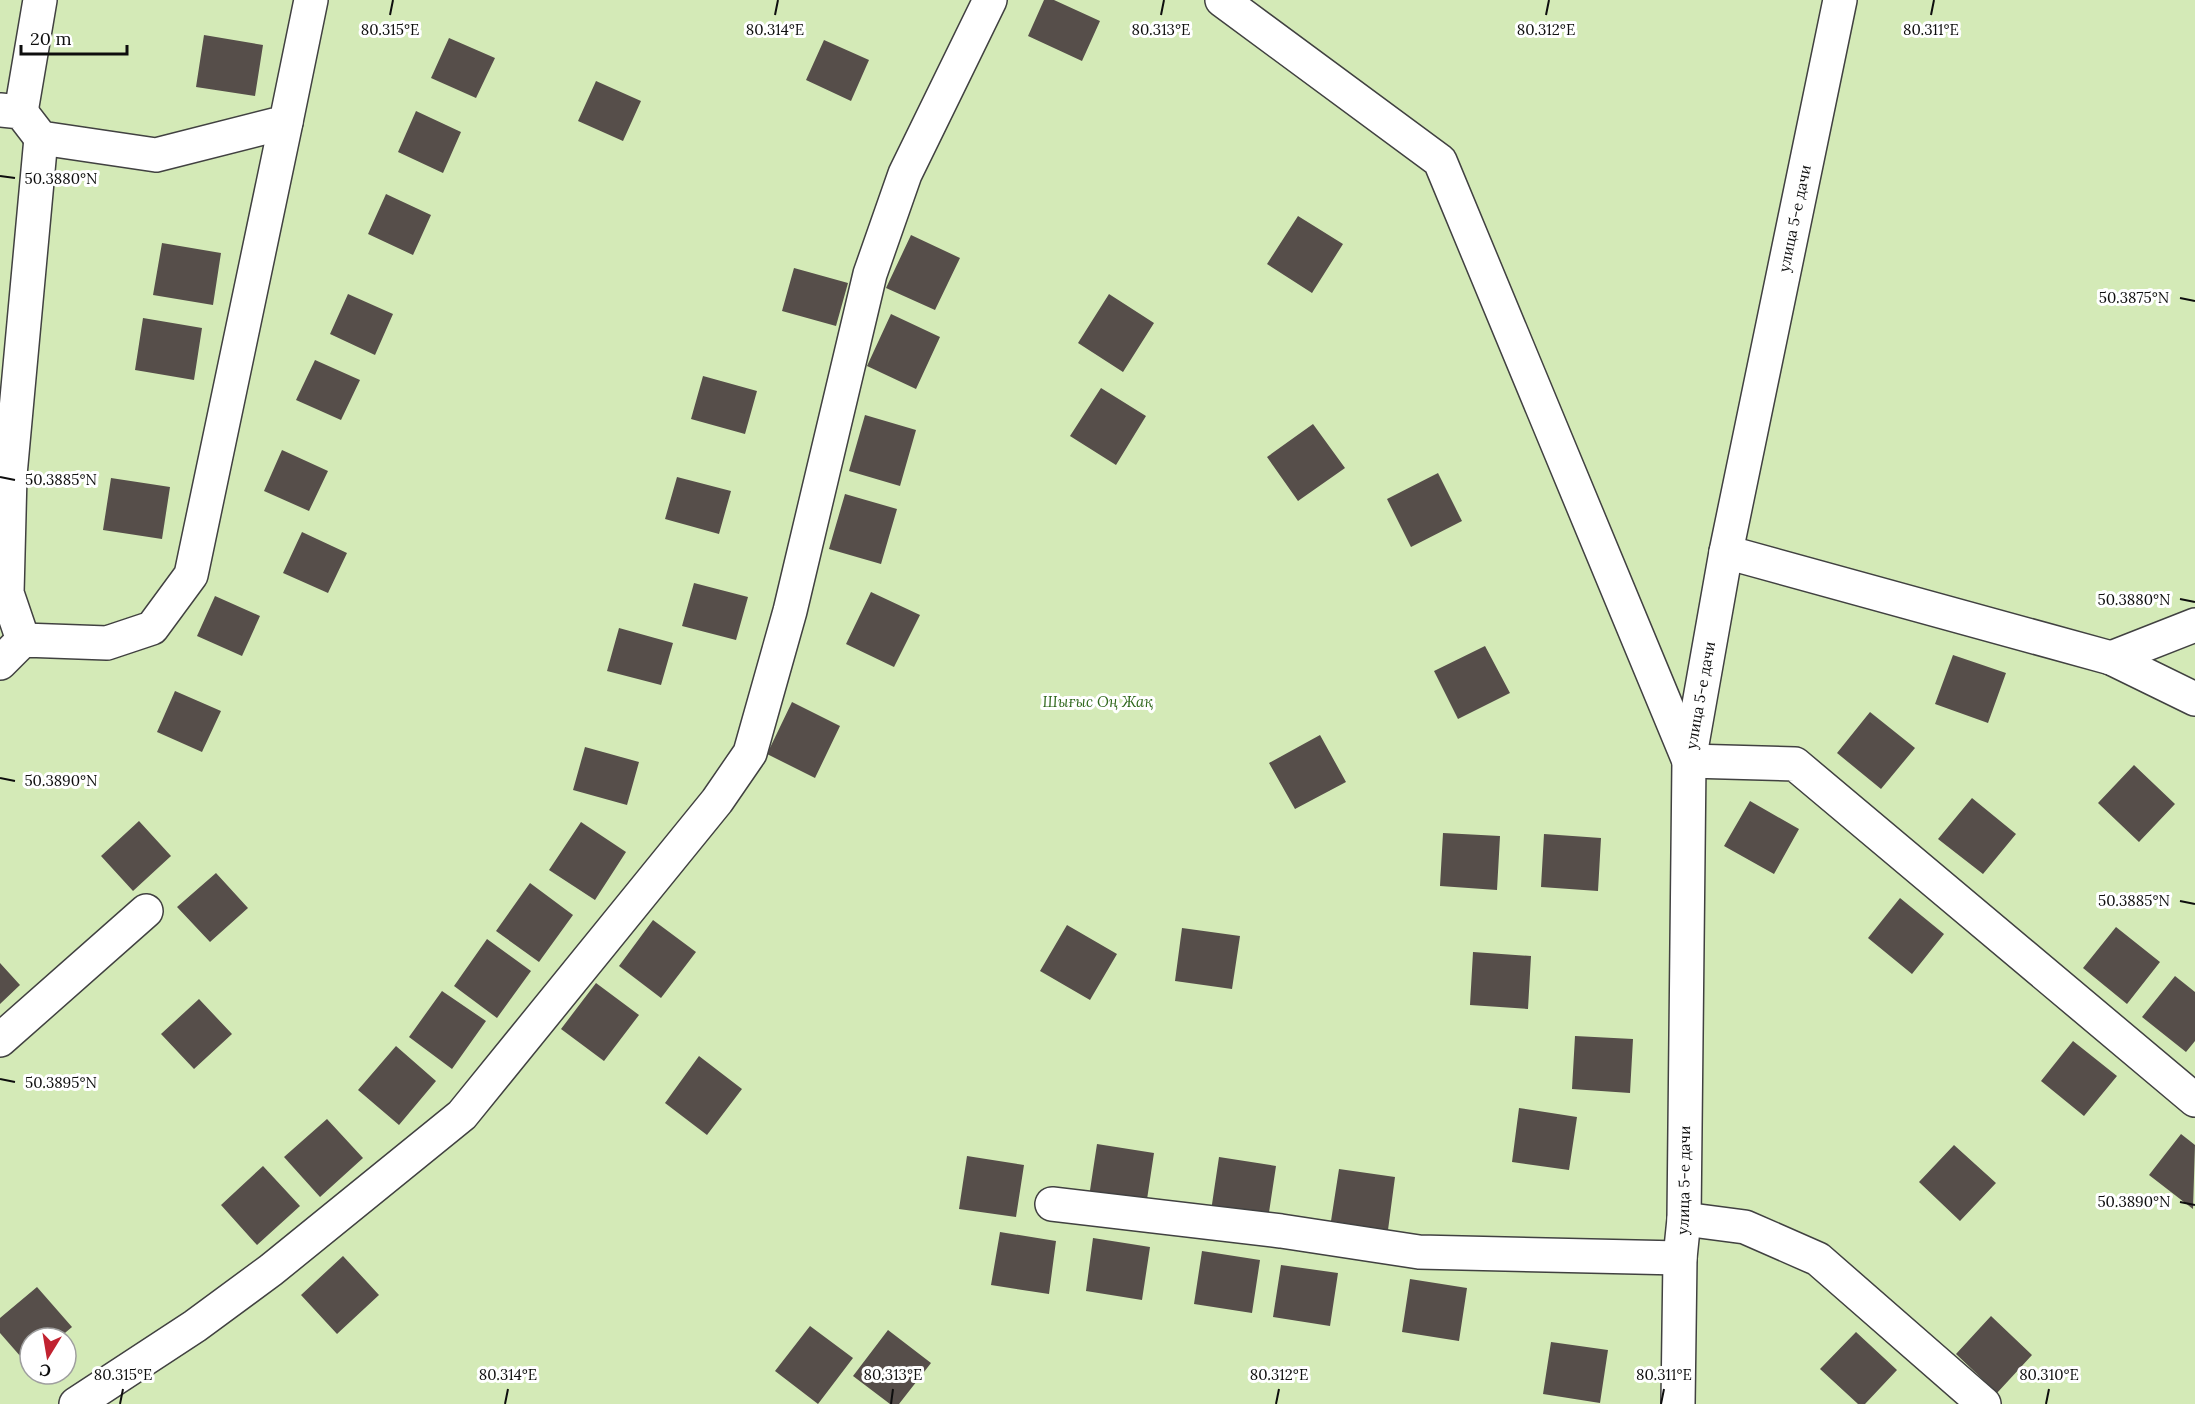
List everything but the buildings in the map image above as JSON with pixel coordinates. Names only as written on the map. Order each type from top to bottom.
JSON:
[{"type":"street","points":[[40,0],[11,111],[41,138],[156,155],[286,122]]},
{"type":"street","points":[[0,663],[23,640],[107,644],[152,628],[191,575],[311,0]]},
{"type":"street","points":[[76,1404],[195,1326],[272,1270],[462,1115],[717,801],[750,753],[790,611],[870,274],[905,174],[990,0]]},
{"type":"street","points":[[1222,0],[1440,161],[1689,761],[1795,764],[2195,1100]]},
{"type":"street","name":"улица 5-е дачи","points":[[1678,1404],[1680,1258],[1684,1219],[1689,761],[1726,552],[1839,0]]},
{"type":"street","points":[[23,640],[7,593],[10,474],[41,138]]},
{"type":"street","points":[[1726,552],[2111,658],[2195,699]]},
{"type":"street","points":[[2111,658],[2195,625]]},
{"type":"street","points":[[0,1040],[146,911]]},
{"type":"street","points":[[1052,1204],[1281,1231],[1419,1252],[1680,1258]]},
{"type":"street","points":[[1684,1219],[1745,1227],[1818,1259],[1984,1404]]},
{"type":"green space","name":"Шығыс Оң Жақ","points":[[0,0],[2195,0],[2195,1404],[0,1404]]}]
